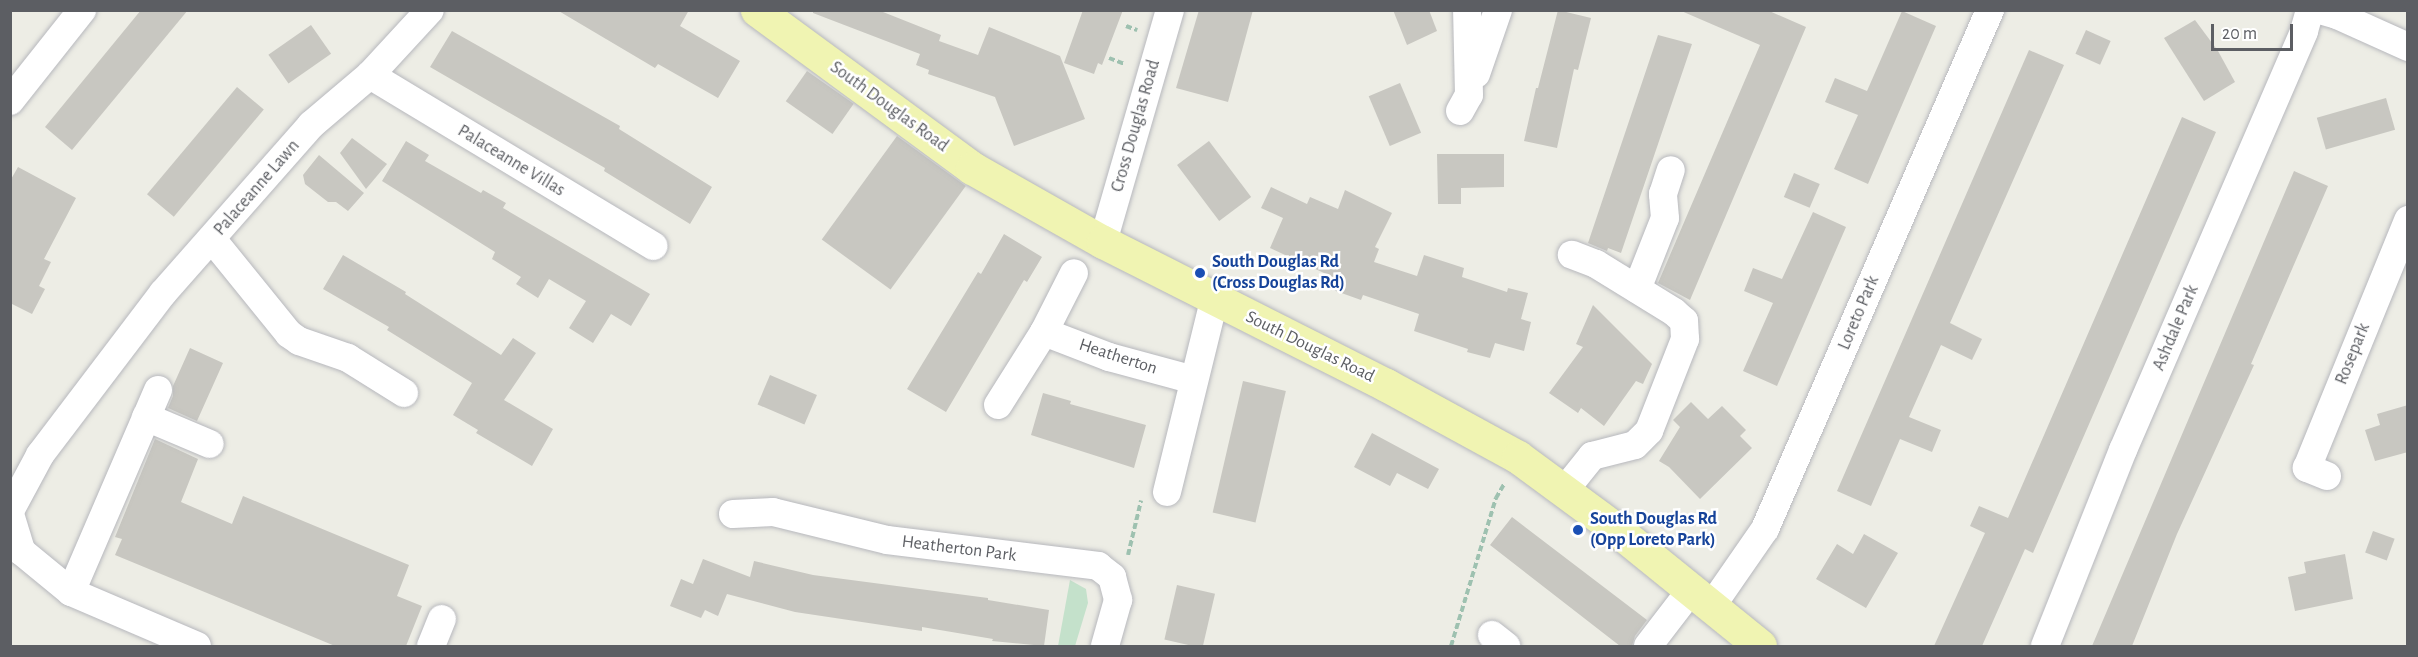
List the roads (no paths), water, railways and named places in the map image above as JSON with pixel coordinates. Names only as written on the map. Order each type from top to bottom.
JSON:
[{"type":"main road","name":"South Douglas Road","points":[[757,10],[972,168],[1102,242],[1386,385],[1518,457],[1760,646]]},
{"type":"street","points":[[10,101],[82,10]]},
{"type":"street","name":"Palaceanne Lawn","points":[[404,393],[348,358],[299,341],[289,334],[212,239],[311,125],[370,75],[430,10]]},
{"type":"street","name":"Cross Douglas Road","points":[[1102,242],[1170,10]]},
{"type":"street","points":[[1467,10],[1465,103],[1498,10]]},
{"type":"street","name":"Loreto Park","points":[[1648,646],[1701,598],[1765,529],[1990,10]]},
{"type":"street","name":"Ashdale Park","points":[[2045,646],[2123,450],[2295,52],[2310,10]]},
{"type":"street","points":[[2320,10],[2337,15],[2408,47]]},
{"type":"street","name":"Palaceanne Villas","points":[[370,75],[653,246]]},
{"type":"street","points":[[1637,289],[1665,218],[1664,194],[1671,170]]},
{"type":"street","name":"Rosepark","points":[[2327,476],[2307,468],[2408,220]]},
{"type":"street","points":[[197,646],[71,592],[21,551],[10,513],[40,454],[163,293],[212,239]]},
{"type":"street","points":[[1564,491],[1592,456],[1635,445],[1649,430],[1685,339],[1684,321],[1596,264],[1572,255]]},
{"type":"street","points":[[998,405],[1044,332],[1074,273]]},
{"type":"street","points":[[1154,497],[1194,380],[1214,300]]},
{"type":"street","name":"Heatherton","points":[[1044,332],[1109,357],[1194,380]]},
{"type":"street","points":[[71,592],[158,390]]},
{"type":"street","points":[[146,417],[210,444]]},
{"type":"street","name":"Heatherton Park","points":[[733,514],[773,512],[887,540],[1098,566],[1112,577],[1118,600],[1105,646]]},
{"type":"street","points":[[431,646],[442,619]]},
{"type":"place","name":"South Douglas Rd (Cross Douglas Rd)","points":[[1200,273]]},
{"type":"place","name":"South Douglas Rd (Opp Loreto Park)","points":[[1578,530]]}]
